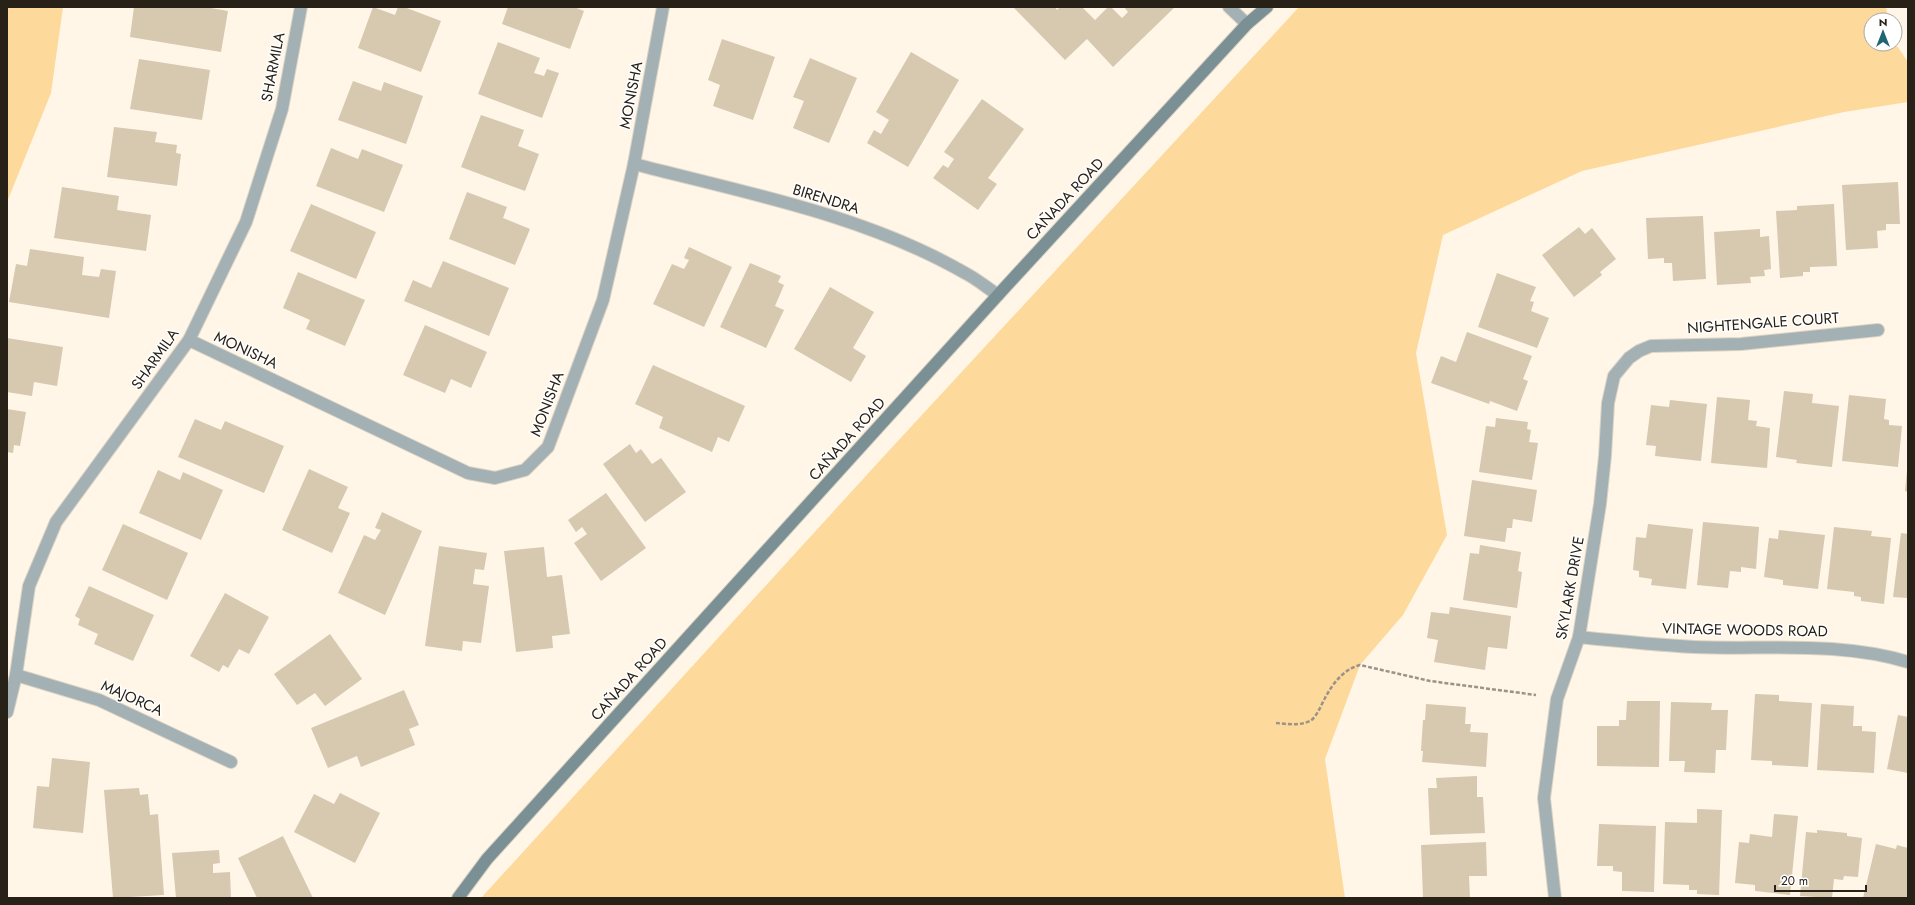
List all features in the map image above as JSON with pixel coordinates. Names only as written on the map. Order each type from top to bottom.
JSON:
[{"type":"street","name":"SHARMILA","points":[[7,712],[16,675],[29,586],[56,522],[189,340],[246,222],[282,109],[301,7]]},
{"type":"street","name":"MONISHA","points":[[189,340],[468,473],[495,478],[525,470],[548,447],[603,300],[634,164],[663,7]]},
{"type":"street","points":[[1230,7],[1247,24]]},
{"type":"street","name":"CAÑADA ROAD","points":[[458,898],[487,859],[998,296],[1247,24],[1267,7]]},
{"type":"street","name":"BIRENDRA","points":[[634,164],[835,217],[908,244],[966,273],[998,296]]},
{"type":"street","name":"NIGHTENGALE COURT","points":[[1629,358],[1639,351],[1651,346],[1741,344],[1878,330]]},
{"type":"street","name":"SKYLARK DRIVE","points":[[1555,898],[1544,798],[1557,699],[1579,637],[1606,456],[1608,403],[1614,376],[1629,358]]},
{"type":"street","name":"VINTAGE WOODS ROAD","points":[[1579,637],[1694,647],[1833,648],[1892,657],[1908,662]]},
{"type":"street","name":"MAJORCA","points":[[16,675],[99,700],[231,762]]},
{"type":"path","points":[[1276,723],[1295,725],[1311,720],[1319,710],[1336,681],[1351,668],[1360,666],[1430,681],[1496,689],[1557,699]]},
{"type":"shaded area","points":[[7,7],[63,7],[51,93],[7,202]]},
{"type":"shaded area","points":[[1299,7],[1886,7],[1887,12],[1863,12],[1863,52],[1901,52],[1908,62],[1908,102],[1844,112],[1582,171],[1443,235],[1416,353],[1447,535],[1403,615],[1360,665],[1325,759],[1345,898],[481,898],[884,456]]},
{"type":"building","points":[[134,7],[205,7],[228,11],[221,52],[130,37]]},
{"type":"building","points":[[373,7],[395,15],[398,7],[404,7],[441,21],[421,72],[358,48]]},
{"type":"building","points":[[508,7],[574,7],[584,11],[570,49],[502,24]]},
{"type":"building","points":[[1013,7],[1055,7],[1057,10],[1060,7],[1082,7],[1095,20],[1108,7],[1111,7],[1122,18],[1128,12],[1124,7],[1175,7],[1113,67],[1087,39],[1065,60]]},
{"type":"building","points":[[722,39],[775,57],[753,120],[713,106],[720,85],[708,80]]},
{"type":"building","points":[[498,42],[540,58],[534,73],[544,76],[547,69],[559,73],[542,118],[478,94]]},
{"type":"building","points":[[911,52],[959,80],[908,167],[867,143],[874,130],[881,134],[889,120],[876,112]]},
{"type":"building","points":[[810,58],[857,78],[829,143],[793,128],[804,101],[793,97]]},
{"type":"building","points":[[139,59],[210,70],[202,120],[130,109]]},
{"type":"building","points":[[353,81],[381,91],[384,82],[423,96],[406,144],[338,120]]},
{"type":"building","points":[[982,99],[1024,129],[988,178],[997,184],[978,210],[933,178],[943,165],[948,168],[954,159],[944,152]]},
{"type":"building","points":[[481,115],[524,130],[518,146],[539,154],[525,191],[461,167]]},
{"type":"building","points":[[114,127],[157,132],[155,142],[177,145],[176,153],[181,154],[177,186],[107,177]]},
{"type":"building","points":[[331,148],[358,159],[362,149],[403,165],[384,212],[316,186]]},
{"type":"building","points":[[1898,182],[1900,224],[1886,224],[1886,230],[1877,231],[1878,248],[1846,250],[1842,185]]},
{"type":"building","points":[[62,187],[119,196],[117,210],[151,215],[146,251],[54,238]]},
{"type":"building","points":[[467,192],[507,207],[503,218],[530,229],[515,265],[449,239]]},
{"type":"building","points":[[311,204],[376,232],[356,279],[290,251]]},
{"type":"building","points":[[1834,204],[1837,266],[1810,267],[1810,272],[1803,272],[1803,276],[1780,278],[1776,211],[1797,210],[1797,206]]},
{"type":"building","points":[[1703,216],[1706,279],[1673,281],[1672,263],[1664,263],[1664,258],[1648,259],[1646,218]]},
{"type":"building","points":[[1579,227],[1585,234],[1592,228],[1616,259],[1600,272],[1602,275],[1574,297],[1542,255]]},
{"type":"building","points":[[1760,229],[1760,237],[1769,236],[1771,269],[1764,270],[1765,276],[1750,277],[1751,283],[1717,285],[1714,232]]},
{"type":"building","points":[[689,247],[732,267],[704,327],[653,304],[672,264],[684,269],[689,260],[684,258]]},
{"type":"building","points":[[30,249],[84,257],[82,275],[99,277],[101,269],[116,271],[109,318],[9,302],[16,264],[27,266]]},
{"type":"building","points":[[443,261],[509,288],[489,336],[404,301],[413,280],[431,288]]},
{"type":"building","points":[[750,263],[781,276],[778,282],[784,285],[775,306],[784,310],[766,348],[720,327]]},
{"type":"building","points":[[298,272],[365,300],[345,346],[306,329],[310,320],[283,308]]},
{"type":"building","points":[[1497,273],[1536,287],[1530,301],[1534,302],[1531,311],[1549,318],[1537,348],[1478,327]]},
{"type":"building","points":[[830,287],[874,312],[853,348],[866,356],[851,382],[794,349]]},
{"type":"building","points":[[425,325],[487,352],[471,388],[451,379],[445,393],[403,375]]},
{"type":"building","points":[[1467,332],[1532,356],[1523,379],[1528,381],[1517,411],[1490,401],[1489,404],[1431,383],[1441,356],[1456,362]]},
{"type":"building","points":[[7,338],[63,347],[57,386],[34,382],[32,396],[7,392]]},
{"type":"building","points":[[653,365],[745,406],[729,442],[718,437],[712,452],[659,428],[663,417],[635,404]]},
{"type":"building","points":[[1784,391],[1813,394],[1812,403],[1839,406],[1832,467],[1796,463],[1797,460],[1776,457]]},
{"type":"building","points":[[1849,395],[1886,399],[1884,419],[1889,420],[1889,425],[1902,426],[1898,467],[1842,461]]},
{"type":"building","points":[[1717,397],[1750,400],[1748,420],[1757,421],[1756,426],[1770,428],[1767,468],[1711,463]]},
{"type":"building","points":[[1670,400],[1707,404],[1701,461],[1655,456],[1656,446],[1646,445],[1651,405],[1669,407]]},
{"type":"building","points":[[7,409],[26,412],[20,446],[14,445],[13,453],[7,452]]},
{"type":"building","points":[[1496,418],[1528,422],[1527,429],[1531,430],[1529,442],[1538,443],[1532,480],[1479,472],[1486,426],[1495,427]]},
{"type":"building","points":[[195,419],[221,430],[225,421],[284,446],[264,493],[178,457]]},
{"type":"building","points":[[630,444],[636,453],[641,449],[652,464],[661,458],[686,492],[645,522],[603,464]]},
{"type":"building","points":[[309,469],[348,487],[338,508],[350,513],[332,553],[282,530]]},
{"type":"building","points":[[158,470],[180,480],[183,472],[223,490],[201,540],[139,513]]},
{"type":"building","points":[[1908,471],[1908,492],[1905,491]]},
{"type":"building","points":[[1472,480],[1537,490],[1532,522],[1513,519],[1512,528],[1507,528],[1505,542],[1464,536]]},
{"type":"building","points":[[606,493],[646,548],[601,581],[574,543],[587,534],[582,527],[576,532],[568,520]]},
{"type":"building","points":[[382,512],[422,531],[385,615],[338,593],[364,535],[375,540],[381,530],[375,528]]},
{"type":"building","points":[[1703,522],[1759,527],[1756,569],[1741,567],[1741,572],[1730,571],[1728,588],[1697,585]]},
{"type":"building","points":[[123,524],[188,553],[167,600],[102,570]]},
{"type":"building","points":[[1648,524],[1693,529],[1686,589],[1651,585],[1652,579],[1639,577],[1639,571],[1633,570],[1636,537],[1646,538]]},
{"type":"building","points":[[1834,527],[1872,531],[1871,536],[1891,538],[1884,604],[1861,601],[1861,597],[1854,596],[1854,592],[1827,589]]},
{"type":"building","points":[[1779,530],[1825,535],[1818,589],[1783,585],[1783,580],[1764,577],[1769,538],[1778,539]]},
{"type":"building","points":[[1901,533],[1908,534],[1908,598],[1893,597]]},
{"type":"building","points":[[1480,545],[1521,552],[1518,571],[1522,572],[1517,608],[1463,600],[1470,553],[1479,554]]},
{"type":"building","points":[[439,546],[487,553],[484,570],[475,569],[473,584],[489,586],[481,643],[463,641],[462,651],[425,646]]},
{"type":"building","points":[[544,547],[547,577],[562,575],[570,634],[552,636],[553,648],[516,652],[504,551]]},
{"type":"building","points":[[89,586],[154,615],[133,661],[94,644],[98,634],[78,625],[80,619],[75,616]]},
{"type":"building","points":[[225,593],[269,617],[249,654],[239,649],[228,668],[223,665],[219,672],[190,656]]},
{"type":"building","points":[[1450,607],[1511,616],[1507,649],[1488,647],[1485,670],[1434,662],[1438,640],[1427,638],[1431,612],[1449,614]]},
{"type":"building","points":[[330,634],[362,679],[325,706],[315,693],[297,705],[274,674]]},
{"type":"building","points":[[404,690],[419,725],[409,729],[415,745],[361,767],[357,756],[328,768],[311,728]]},
{"type":"building","points":[[1755,694],[1779,695],[1779,701],[1812,703],[1808,767],[1772,765],[1772,761],[1751,760]]},
{"type":"building","points":[[1627,701],[1660,701],[1659,767],[1597,766],[1597,726],[1619,726],[1619,720],[1626,720]]},
{"type":"building","points":[[1671,702],[1712,703],[1711,710],[1728,710],[1726,750],[1716,750],[1715,773],[1684,772],[1685,761],[1669,761]]},
{"type":"building","points":[[1426,704],[1466,707],[1465,724],[1471,724],[1470,732],[1488,733],[1486,767],[1422,762],[1423,751],[1421,751],[1423,720],[1425,720]]},
{"type":"building","points":[[1821,704],[1854,706],[1853,726],[1862,726],[1862,731],[1876,732],[1874,773],[1817,770]]},
{"type":"building","points":[[1898,715],[1908,717],[1908,773],[1887,769]]},
{"type":"building","points":[[52,758],[90,762],[83,833],[33,828],[37,786],[49,787]]},
{"type":"building","points":[[1477,776],[1477,797],[1483,797],[1485,833],[1430,835],[1428,788],[1437,788],[1436,778]]},
{"type":"building","points":[[139,788],[140,795],[148,794],[150,815],[158,814],[164,895],[113,898],[104,790]]},
{"type":"building","points":[[340,793],[380,813],[355,863],[294,832],[314,794],[334,804]]},
{"type":"building","points":[[1697,809],[1722,810],[1719,895],[1697,894],[1697,890],[1689,890],[1689,885],[1663,884],[1665,822],[1697,823]]},
{"type":"building","points":[[1774,814],[1798,816],[1790,895],[1755,891],[1755,885],[1735,883],[1739,842],[1749,843],[1750,834],[1772,837]]},
{"type":"building","points":[[1599,824],[1656,826],[1654,892],[1622,891],[1622,872],[1613,871],[1613,866],[1597,866]]},
{"type":"building","points":[[1817,830],[1847,833],[1847,836],[1862,838],[1858,877],[1844,876],[1843,880],[1834,879],[1832,898],[1800,896],[1806,832],[1817,833]]},
{"type":"building","points":[[283,836],[313,898],[257,898],[238,858]]},
{"type":"building","points":[[1486,842],[1487,876],[1469,876],[1470,898],[1423,898],[1421,845]]},
{"type":"building","points":[[1876,844],[1896,849],[1897,845],[1908,848],[1908,898],[1863,898]]},
{"type":"building","points":[[219,850],[220,863],[213,864],[213,873],[230,872],[231,898],[176,898],[172,853]]}]
